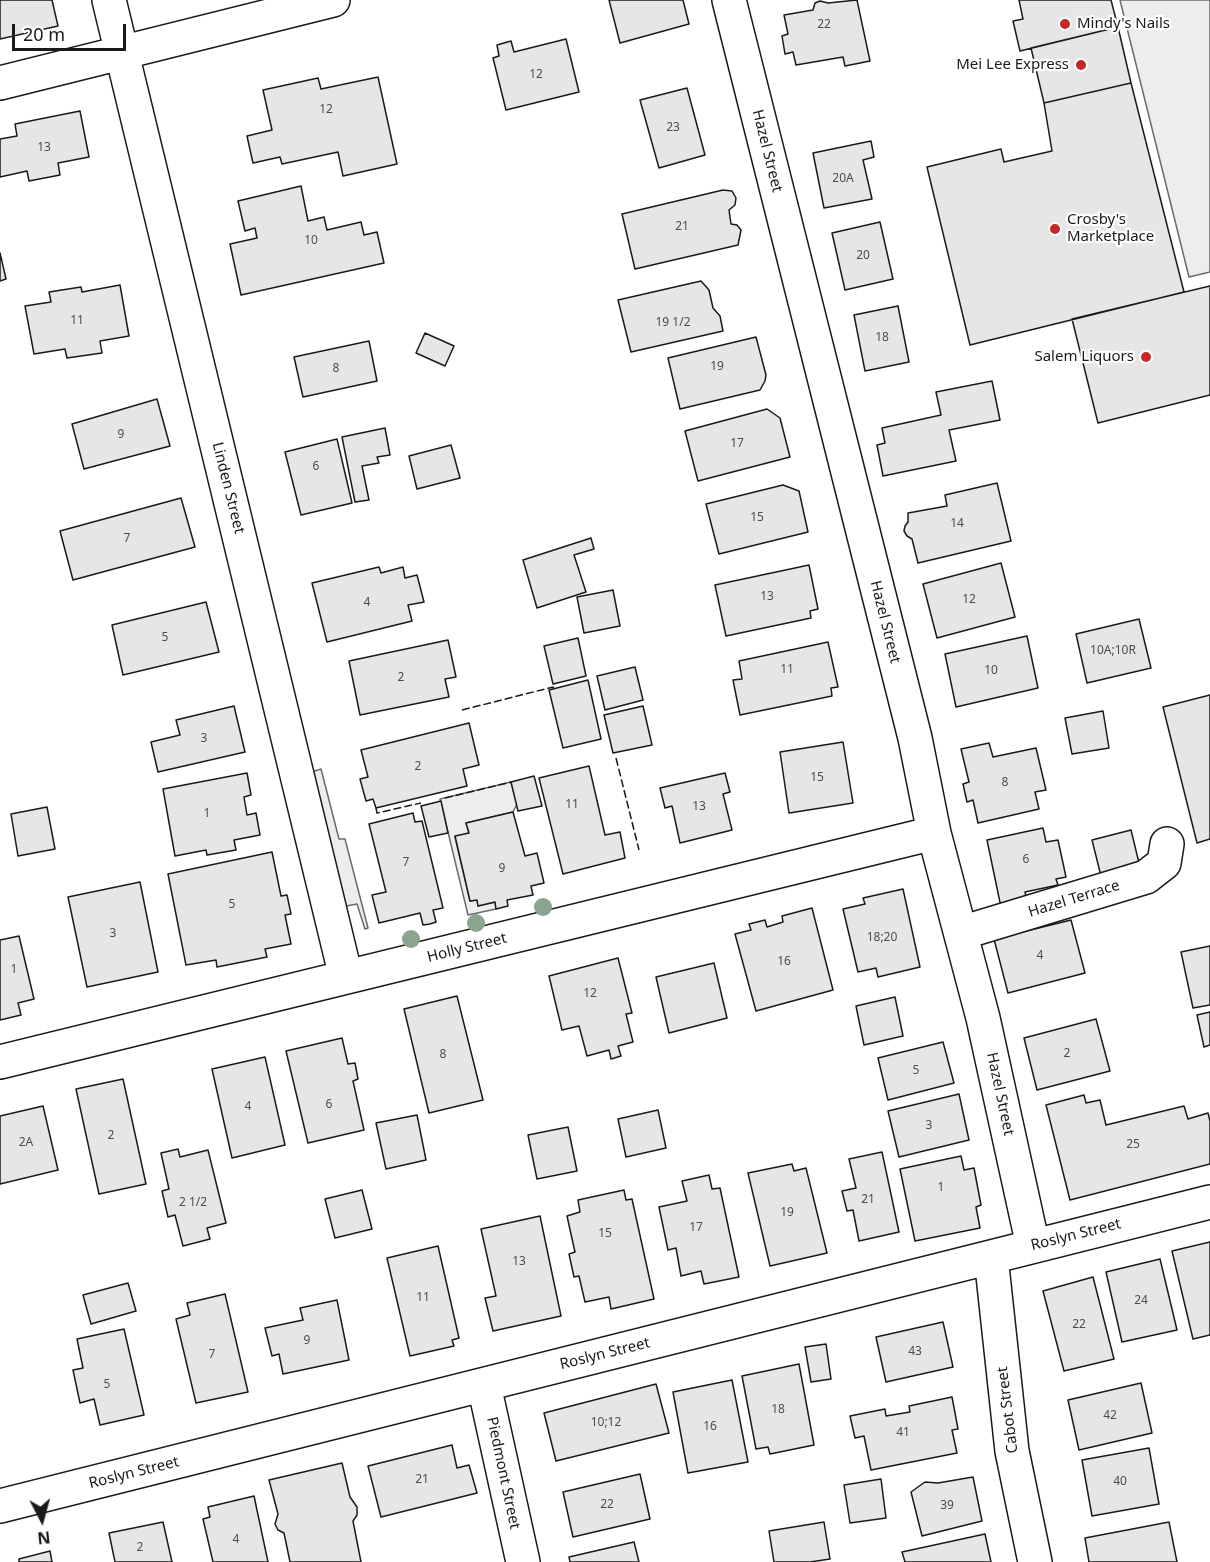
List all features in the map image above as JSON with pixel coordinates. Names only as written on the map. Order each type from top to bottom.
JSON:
[{"type":"street","name":"Linden Street","points":[[109,0],[346,977]]},
{"type":"street","points":[[0,83],[333,0]]},
{"type":"street","name":"Hazel Street","points":[[729,0],[915,738],[934,832],[983,1018],[1033,1246]]},
{"type":"street","name":"Holly Street","points":[[0,1062],[934,832]]},
{"type":"street","name":"Hazel Terrace","points":[[961,933],[1146,877],[1164,863],[1167,844]]},
{"type":"street","name":"Roslyn Street","points":[[0,1506],[1210,1202]]},
{"type":"street","name":"Cabot Street","points":[[991,1257],[1012,1451],[1035,1562]]},
{"type":"street","name":"Piedmont Street","points":[[484,1384],[523,1562]]},
{"type":"shaded area","points":[[1120,0],[1210,0],[1210,272],[1189,277]]},
{"type":"shaded area","points":[[321,769],[339,839],[345,839],[368,928],[365,929],[357,904],[341,907],[308,773]]},
{"type":"shaded area","points":[[511,782],[517,804],[513,812],[466,823],[469,833],[455,837],[470,901],[477,900],[478,906],[495,902],[496,909],[468,915],[440,799]]},
{"type":"building","points":[[0,0],[52,0],[58,26],[0,39]]},
{"type":"building","points":[[609,0],[683,0],[689,24],[620,43]]},
{"type":"building","points":[[857,0],[870,61],[845,66],[843,57],[796,65],[793,52],[785,54],[782,36],[788,34],[784,15],[813,10],[815,3],[820,1],[828,3]]},
{"type":"building","name":"Mindy's Nails","points":[[1019,0],[1111,0],[1118,27],[1020,51],[1013,21],[1023,19]]},
{"type":"building","name":"Mei Lee Express","points":[[1118,27],[1131,83],[1044,103],[1031,48]]},
{"type":"building","points":[[566,39],[579,92],[506,110],[493,58],[499,56],[497,45],[511,41],[514,52]]},
{"type":"building","points":[[378,77],[397,164],[343,176],[338,152],[282,164],[280,157],[253,163],[247,136],[272,130],[263,90],[318,78],[321,89]]},
{"type":"building","name":"Crosby's Marketplace","points":[[1131,83],[1184,292],[970,345],[927,167],[1001,149],[1004,162],[1052,151],[1044,103]]},
{"type":"building","points":[[687,88],[705,155],[659,168],[640,100]]},
{"type":"building","points":[[80,111],[89,157],[58,163],[60,175],[29,181],[27,171],[0,177],[0,139],[17,136],[15,124]]},
{"type":"building","points":[[871,141],[874,157],[863,160],[872,199],[824,208],[813,153]]},
{"type":"building","points":[[301,186],[308,221],[324,217],[327,230],[361,222],[364,235],[377,232],[384,263],[241,295],[230,244],[257,238],[255,228],[245,231],[238,201]]},
{"type":"building","points":[[723,190],[732,191],[736,198],[735,205],[729,210],[731,224],[737,225],[741,230],[738,245],[635,269],[622,214]]},
{"type":"building","points":[[880,222],[893,279],[845,290],[832,233]]},
{"type":"building","points":[[0,253],[6,279],[0,281]]},
{"type":"building","points":[[701,281],[709,290],[713,308],[720,316],[723,331],[631,352],[618,300]]},
{"type":"building","points":[[120,285],[129,336],[100,341],[102,353],[67,358],[65,349],[34,354],[25,306],[51,302],[49,292],[81,287],[82,292]]},
{"type":"building","name":"Salem Liquors","points":[[1210,286],[1210,395],[1098,423],[1072,319]]},
{"type":"building","points":[[898,306],[909,362],[865,371],[854,315]]},
{"type":"building","points":[[425,333],[454,346],[445,366],[416,353]]},
{"type":"building","points":[[756,337],[766,375],[760,390],[680,409],[668,358]]},
{"type":"building","points":[[369,341],[377,381],[303,397],[294,357]]},
{"type":"building","points":[[992,381],[1000,420],[949,430],[956,461],[883,476],[877,445],[885,443],[882,428],[941,415],[936,392]]},
{"type":"building","points":[[157,399],[170,446],[84,469],[72,424]]},
{"type":"building","points":[[767,409],[780,418],[790,457],[698,481],[685,431]]},
{"type":"building","points":[[385,428],[390,455],[377,457],[379,463],[362,466],[369,500],[355,502],[342,437]]},
{"type":"building","points":[[337,439],[352,503],[301,515],[285,452]]},
{"type":"building","points":[[451,445],[460,478],[417,489],[409,456]]},
{"type":"building","points":[[997,483],[1011,541],[918,563],[912,539],[904,531],[908,522],[908,513],[947,506],[945,495]]},
{"type":"building","points":[[783,485],[799,491],[808,532],[719,554],[706,504]]},
{"type":"building","points":[[181,498],[195,547],[73,580],[60,531]]},
{"type":"building","points":[[591,538],[594,549],[574,555],[586,592],[537,608],[523,560]]},
{"type":"building","points":[[1001,563],[1015,617],[937,638],[923,584]]},
{"type":"building","points":[[809,565],[818,609],[810,611],[811,618],[726,636],[715,585]]},
{"type":"building","points":[[379,567],[381,573],[403,567],[405,578],[417,575],[424,602],[408,605],[412,621],[327,642],[312,583]]},
{"type":"building","points":[[613,590],[620,626],[584,633],[577,597]]},
{"type":"building","points":[[206,602],[219,652],[123,675],[112,625]]},
{"type":"building","points":[[1139,619],[1151,668],[1087,683],[1076,634]]},
{"type":"building","points":[[1027,636],[1038,688],[956,707],[945,654]]},
{"type":"building","points":[[578,638],[586,676],[553,684],[544,646]]},
{"type":"building","points":[[448,640],[456,677],[445,679],[449,697],[360,715],[349,661]]},
{"type":"building","points":[[828,642],[838,687],[831,688],[832,696],[740,715],[733,680],[742,679],[739,661]]},
{"type":"building","points":[[635,667],[643,700],[605,710],[597,676]]},
{"type":"building","points":[[588,680],[601,739],[563,748],[549,690]]},
{"type":"building","points":[[1210,695],[1210,839],[1197,843],[1163,707]]},
{"type":"building","points":[[234,706],[245,752],[158,772],[151,742],[180,735],[176,720]]},
{"type":"building","points":[[643,706],[652,745],[613,753],[604,715]]},
{"type":"building","points":[[1103,711],[1109,748],[1072,754],[1065,718]]},
{"type":"building","points":[[469,723],[479,765],[463,769],[467,786],[376,808],[373,799],[366,801],[360,779],[368,777],[361,750]]},
{"type":"building","points":[[843,742],[853,803],[789,813],[780,752]]},
{"type":"building","points":[[989,743],[993,757],[1036,748],[1046,790],[1035,792],[1039,809],[978,823],[973,800],[967,802],[963,784],[969,782],[961,749]]},
{"type":"building","points":[[589,766],[605,835],[620,832],[625,858],[563,874],[539,778]]},
{"type":"building","points":[[247,773],[251,795],[244,797],[247,815],[256,813],[260,835],[234,840],[236,850],[207,855],[206,850],[175,856],[163,789]]},
{"type":"building","points":[[725,773],[730,792],[723,794],[732,830],[680,843],[672,806],[665,808],[660,788]]},
{"type":"building","points":[[534,776],[542,806],[518,811],[511,782]]},
{"type":"building","points":[[441,801],[448,833],[429,837],[421,806]]},
{"type":"building","points":[[47,807],[55,849],[18,856],[11,814]]},
{"type":"building","points":[[513,812],[525,856],[537,853],[544,883],[531,886],[533,895],[507,900],[508,906],[496,909],[495,902],[478,906],[477,900],[470,901],[455,836],[469,833],[466,823]]},
{"type":"building","points":[[413,813],[415,822],[422,821],[443,908],[433,910],[436,922],[430,924],[423,925],[420,913],[379,923],[372,895],[386,892],[369,824]]},
{"type":"building","points":[[1043,828],[1046,842],[1058,840],[1066,877],[1056,879],[1058,885],[1025,892],[1028,906],[1002,912],[987,840]]},
{"type":"building","points":[[1131,830],[1140,867],[1101,876],[1092,840]]},
{"type":"building","points":[[272,852],[281,896],[287,895],[291,914],[285,915],[291,944],[265,949],[267,957],[217,967],[216,960],[186,965],[168,874]]},
{"type":"building","points":[[140,882],[158,972],[87,987],[68,897]]},
{"type":"building","points":[[903,889],[920,967],[878,977],[876,968],[858,972],[843,909],[865,904],[863,898]]},
{"type":"building","points":[[812,908],[833,990],[756,1011],[735,934],[751,930],[749,924],[765,920],[767,927],[783,922],[782,916]]},
{"type":"building","points":[[1071,920],[1085,973],[1008,993],[994,939]]},
{"type":"building","points":[[19,936],[34,999],[18,1003],[21,1015],[0,1020],[0,940]]},
{"type":"building","points":[[1210,946],[1210,1005],[1193,1008],[1181,952]]},
{"type":"building","points":[[618,958],[632,1013],[626,1014],[633,1042],[618,1046],[621,1056],[611,1059],[609,1050],[587,1056],[579,1026],[562,1030],[549,976]]},
{"type":"building","points":[[714,963],[727,1018],[669,1033],[656,977]]},
{"type":"building","points":[[457,996],[483,1100],[429,1113],[404,1009]]},
{"type":"building","points":[[895,997],[903,1036],[864,1045],[856,1006]]},
{"type":"building","points":[[1210,1012],[1210,1045],[1204,1047],[1197,1015]]},
{"type":"building","points":[[1096,1019],[1110,1071],[1037,1090],[1024,1038]]},
{"type":"building","points":[[342,1038],[348,1064],[355,1063],[358,1079],[353,1081],[364,1130],[308,1143],[286,1051]]},
{"type":"building","points":[[943,1042],[954,1083],[888,1100],[878,1058]]},
{"type":"building","points":[[265,1057],[285,1145],[232,1158],[212,1069]]},
{"type":"building","points":[[123,1079],[146,1184],[99,1194],[76,1089]]},
{"type":"building","points":[[959,1094],[969,1140],[899,1157],[888,1111]]},
{"type":"building","points":[[1084,1095],[1086,1103],[1100,1100],[1106,1125],[1184,1106],[1188,1119],[1208,1113],[1210,1164],[1070,1200],[1046,1105]]},
{"type":"building","points":[[43,1106],[58,1170],[0,1184],[0,1116]]},
{"type":"building","points":[[658,1110],[666,1148],[626,1157],[618,1119]]},
{"type":"building","points":[[417,1115],[426,1160],[386,1169],[376,1123]]},
{"type":"building","points":[[568,1127],[577,1171],[537,1179],[528,1135]]},
{"type":"building","points":[[178,1149],[180,1157],[208,1150],[226,1223],[207,1228],[210,1239],[183,1246],[175,1215],[168,1217],[162,1191],[169,1189],[161,1153]]},
{"type":"building","points":[[882,1152],[899,1232],[859,1241],[853,1210],[847,1211],[842,1191],[856,1188],[849,1159]]},
{"type":"building","points":[[961,1156],[964,1170],[974,1168],[981,1205],[976,1207],[980,1228],[915,1241],[900,1169]]},
{"type":"building","points":[[792,1164],[794,1171],[806,1168],[827,1253],[770,1266],[748,1173]]},
{"type":"building","points":[[709,1175],[712,1189],[720,1188],[739,1277],[704,1284],[701,1271],[681,1276],[676,1248],[668,1250],[659,1207],[687,1201],[682,1181]]},
{"type":"building","points":[[362,1190],[372,1229],[335,1238],[325,1199]]},
{"type":"building","points":[[624,1190],[626,1200],[632,1199],[654,1299],[611,1309],[609,1297],[585,1302],[579,1276],[574,1277],[569,1254],[575,1252],[567,1216],[580,1212],[578,1200]]},
{"type":"building","points":[[540,1216],[561,1316],[493,1331],[485,1298],[496,1296],[481,1229]]},
{"type":"building","points":[[1210,1242],[1210,1335],[1193,1339],[1172,1251]]},
{"type":"building","points":[[438,1246],[459,1338],[452,1340],[454,1346],[410,1356],[387,1258]]},
{"type":"building","points":[[1160,1259],[1177,1330],[1122,1342],[1106,1272]]},
{"type":"building","points":[[1093,1277],[1114,1359],[1064,1371],[1043,1291]]},
{"type":"building","points":[[128,1283],[136,1311],[91,1324],[83,1295]]},
{"type":"building","points":[[225,1294],[248,1392],[196,1403],[176,1319],[190,1315],[187,1303]]},
{"type":"building","points":[[337,1300],[349,1360],[283,1374],[279,1354],[272,1356],[265,1328],[303,1320],[300,1308]]},
{"type":"building","points":[[943,1322],[953,1367],[886,1382],[876,1337]]},
{"type":"building","points":[[124,1329],[144,1415],[100,1425],[94,1399],[80,1403],[73,1370],[83,1368],[77,1339]]},
{"type":"building","points":[[826,1344],[831,1379],[811,1382],[805,1347]]},
{"type":"building","points":[[799,1364],[814,1445],[770,1454],[768,1447],[756,1449],[742,1376]]},
{"type":"building","points":[[732,1380],[748,1462],[688,1473],[673,1392]]},
{"type":"building","points":[[1141,1383],[1152,1433],[1079,1450],[1068,1400]]},
{"type":"building","points":[[656,1384],[669,1433],[556,1461],[544,1413]]},
{"type":"building","points":[[952,1397],[958,1429],[952,1430],[957,1453],[871,1470],[864,1436],[855,1438],[850,1416],[885,1409],[886,1416],[910,1412],[909,1406]]},
{"type":"building","points":[[452,1445],[457,1468],[469,1465],[477,1493],[381,1517],[368,1466]]},
{"type":"building","points":[[1149,1448],[1159,1504],[1092,1516],[1082,1460]]},
{"type":"building","points":[[342,1463],[350,1497],[357,1507],[357,1515],[353,1521],[361,1562],[290,1562],[284,1533],[278,1530],[275,1524],[278,1514],[269,1480]]},
{"type":"building","points":[[640,1474],[650,1519],[573,1537],[563,1492]]},
{"type":"building","points":[[973,1477],[982,1521],[922,1536],[911,1492],[925,1482],[938,1483]]},
{"type":"building","points":[[881,1479],[886,1518],[850,1523],[844,1485]]},
{"type":"building","points":[[254,1496],[268,1562],[213,1562],[203,1519],[210,1517],[208,1507]]},
{"type":"building","points":[[163,1522],[172,1562],[115,1562],[109,1533]]},
{"type":"building","points":[[824,1522],[830,1559],[810,1562],[774,1562],[769,1531]]},
{"type":"building","points":[[1169,1522],[1177,1562],[1089,1562],[1085,1538]]},
{"type":"building","points":[[985,1534],[991,1562],[905,1562],[902,1552]]},
{"type":"building","points":[[634,1542],[639,1562],[570,1562],[569,1557]]},
{"type":"building","points":[[50,1551],[52,1562],[19,1562],[19,1559]]},
{"type":"fence","points":[[462,710],[553,687],[554,689]]},
{"type":"fence","points":[[616,758],[639,850]]},
{"type":"fence","points":[[445,798],[511,782]]},
{"type":"fence","points":[[376,808],[377,813],[421,803]]},
{"type":"place","name":"Mindy's Nails","points":[[1065,24]]},
{"type":"place","name":"Mei Lee Express","points":[[1081,65]]},
{"type":"place","name":"Crosby's Marketplace","points":[[1055,229]]},
{"type":"place","name":"Salem Liquors","points":[[1146,357]]}]
